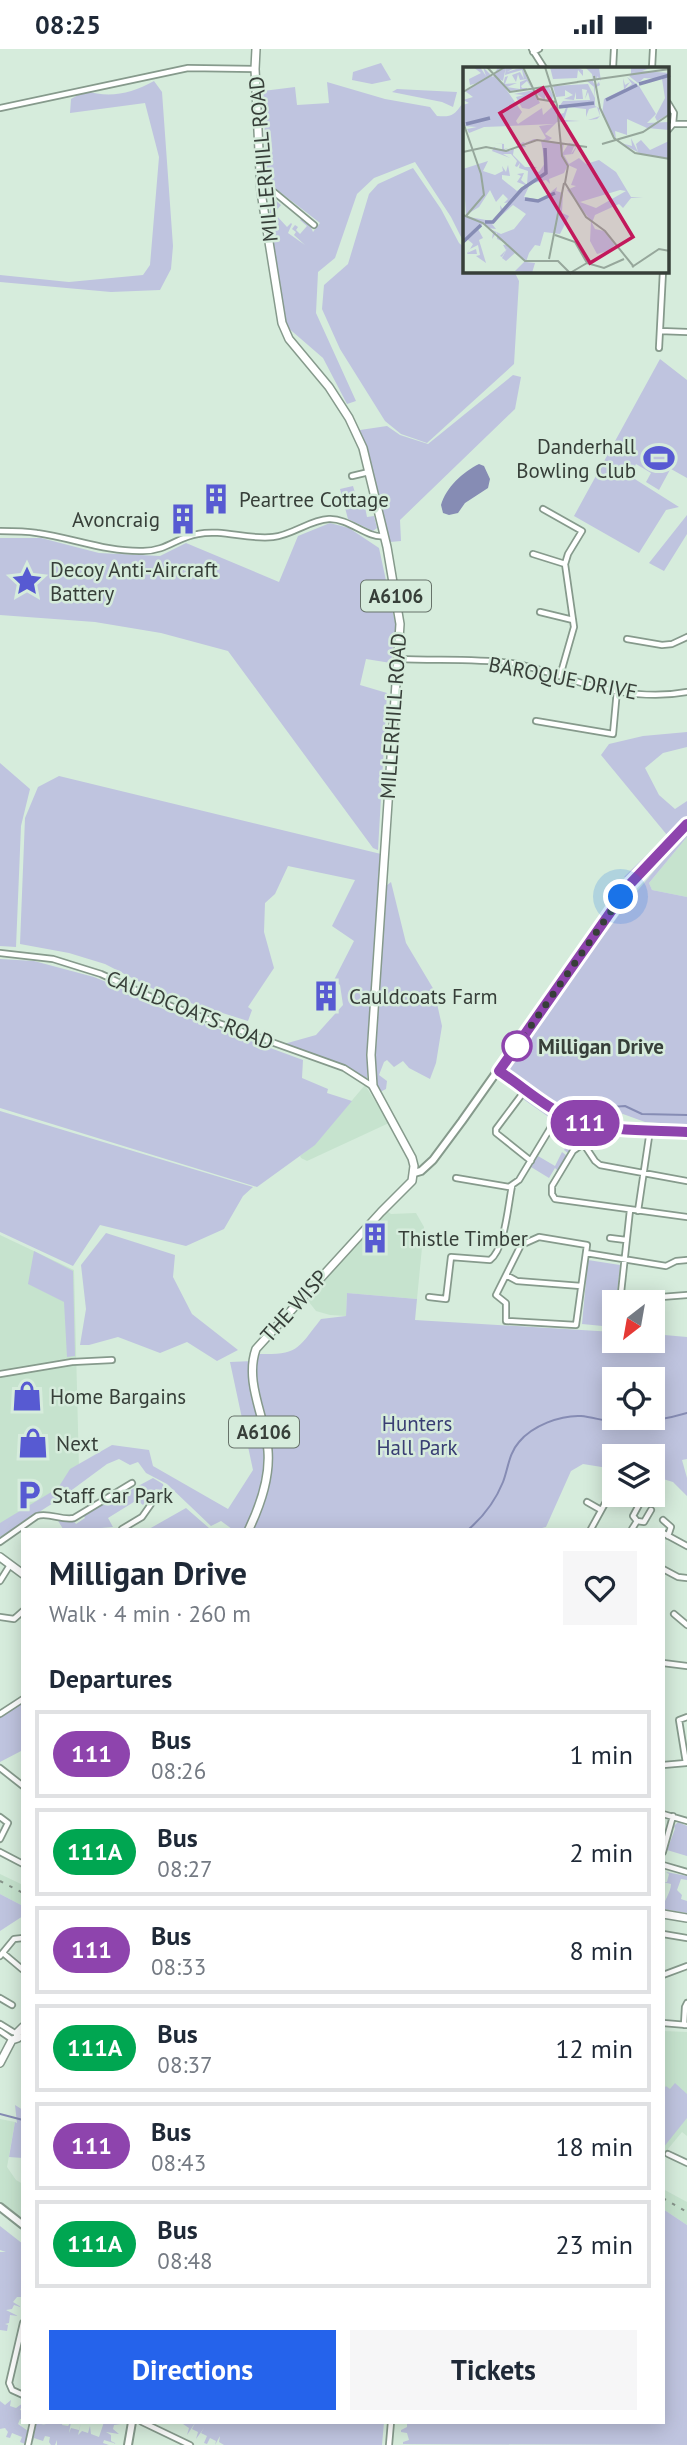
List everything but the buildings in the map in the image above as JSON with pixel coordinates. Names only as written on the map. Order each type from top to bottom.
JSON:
[{"type":"main road","name":"MILLERHILL ROAD","points":[[256,49],[254,69],[261,192],[282,323],[289,339],[329,387],[349,418],[363,448],[385,536],[400,624],[372,1030],[373,1086],[411,1158],[414,1173]]},
{"type":"main road","name":"THE WISP","points":[[249,1528],[261,1499],[268,1455],[254,1388],[253,1361],[256,1349],[404,1190],[412,1181],[414,1173]]},
{"type":"main road","points":[[0,1557],[21,1572]]},
{"type":"main road","points":[[665,1914],[687,1918]]},
{"type":"main road","points":[[0,2063],[15,2034]]},
{"type":"street","points":[[539,49],[532,50],[543,67]]},
{"type":"street","points":[[613,67],[614,49]]},
{"type":"street","points":[[652,67],[653,49]]},
{"type":"street","points":[[0,108],[188,68],[254,69]]},
{"type":"street","points":[[670,106],[674,113],[670,128]]},
{"type":"street","points":[[673,124],[687,124]]},
{"type":"street","points":[[261,192],[274,192],[314,225]]},
{"type":"street","points":[[659,348],[663,273]]},
{"type":"street","points":[[660,331],[687,333]]},
{"type":"street","points":[[352,476],[369,471]]},
{"type":"street","points":[[543,509],[582,531],[565,564],[574,628],[560,676]]},
{"type":"street","points":[[0,531],[36,533],[90,546],[127,551],[158,550],[199,533],[273,537],[287,535],[327,519],[350,523],[374,535],[385,536]]},
{"type":"street","points":[[533,554],[565,564]]},
{"type":"street","points":[[540,612],[574,621]]},
{"type":"street","points":[[627,639],[662,645],[687,637]]},
{"type":"street","name":"BAROQUE DRIVE","points":[[398,660],[499,661],[617,690],[687,695]]},
{"type":"street","points":[[536,721],[613,734],[617,690]]},
{"type":"street","points":[[414,1173],[421,1171],[433,1160],[631,883],[687,824]]},
{"type":"street","name":"CAULDCOATS ROAD","points":[[0,953],[53,959],[101,974],[170,1006],[344,1068],[373,1086]]},
{"type":"street","points":[[499,1071],[565,1115],[601,1126],[687,1132]]},
{"type":"street","points":[[526,1089],[496,1129],[496,1133],[531,1161]]},
{"type":"street","points":[[601,1126],[599,1133],[570,1154],[552,1186],[552,1196],[560,1201],[687,1217]]},
{"type":"street","points":[[429,1297],[446,1299],[451,1257],[490,1260],[498,1253],[512,1186],[551,1127]]},
{"type":"street","points":[[638,1211],[647,1129]]},
{"type":"street","points":[[583,1143],[600,1165],[687,1181]]},
{"type":"street","points":[[456,1178],[502,1187],[512,1186]]},
{"type":"street","points":[[621,1290],[629,1210]]},
{"type":"street","points":[[539,1237],[587,1245],[586,1253],[576,1325],[506,1321],[506,1303],[496,1295],[522,1245],[539,1237]]},
{"type":"street","points":[[610,1238],[626,1240]]},
{"type":"street","points":[[586,1253],[666,1266],[687,1260]]},
{"type":"street","points":[[506,1275],[517,1281],[582,1286]]},
{"type":"street","points":[[665,1297],[687,1295]]},
{"type":"street","points":[[0,1374],[72,1362],[112,1360]]},
{"type":"street","points":[[0,1542],[42,1514],[65,1519],[74,1518],[128,1484]]},
{"type":"street","points":[[124,1528],[142,1517],[156,1497],[164,1493]]},
{"type":"street","points":[[587,1502],[601,1510]]},
{"type":"street","points":[[592,1528],[603,1507]]},
{"type":"street","points":[[638,1507],[633,1516],[637,1521],[644,1522],[651,1510]]},
{"type":"street","points":[[663,1520],[671,1527],[665,1534],[687,1546]]},
{"type":"street","points":[[633,1528],[637,1521]]},
{"type":"street","points":[[0,1581],[11,1565]]},
{"type":"street","points":[[665,1570],[678,1577],[687,1578]]},
{"type":"street","points":[[0,1617],[14,1619],[21,1613]]},
{"type":"street","points":[[674,1614],[687,1625]]},
{"type":"street","points":[[665,1663],[687,1666]]},
{"type":"street","points":[[0,1714],[21,1700]]},
{"type":"street","points":[[665,1765],[687,1763],[679,1720],[687,1717]]},
{"type":"street","points":[[0,1767],[21,1784]]},
{"type":"street","points":[[665,1815],[687,1821]]},
{"type":"street","points":[[0,1817],[8,1823],[0,1839]]},
{"type":"street","points":[[665,1845],[673,1817]]},
{"type":"street","points":[[0,1852],[21,1863]]},
{"type":"street","points":[[665,1866],[687,1872]]},
{"type":"street","points":[[665,1934],[687,1938]]},
{"type":"street","points":[[21,1938],[14,1939],[2,1954],[21,1970]]},
{"type":"street","points":[[665,1974],[687,1966]]},
{"type":"street","points":[[0,1998],[10,2001]]},
{"type":"street","points":[[665,2023],[686,2025],[687,2003]]},
{"type":"street","points":[[0,2024],[15,2034]]},
{"type":"street","points":[[0,2031],[15,2034]]},
{"type":"street","points":[[668,2154],[687,2163]]},
{"type":"street","points":[[0,2207],[21,2223]]},
{"type":"street","points":[[21,2332],[9,2386],[13,2392],[21,2394]]},
{"type":"street","points":[[28,2445],[33,2424]]},
{"type":"street","points":[[128,2445],[132,2424]]},
{"type":"street","points":[[146,2424],[190,2445]]},
{"type":"street","points":[[389,2445],[391,2424]]},
{"type":"shaded area","points":[[479,464],[484,466],[490,479],[488,488],[465,503],[458,513],[443,513],[443,498],[451,486]]},
{"type":"shaded area","points":[[687,837],[687,897],[652,890],[649,883]]},
{"type":"shaded area","points":[[365,1085],[389,1123],[307,1161],[301,1158],[300,1156],[315,1144]]},
{"type":"shaded area","points":[[387,1211],[391,1214],[416,1213],[424,1227],[417,1299],[347,1293],[346,1316],[316,1311],[305,1297]]},
{"type":"shaded area","points":[[0,1235],[74,1270],[79,1469],[65,1484],[0,1526]]},
{"type":"shaded area","points":[[0,1874],[21,1884],[21,1905],[0,1894]]},
{"type":"shaded area","points":[[665,2031],[687,2032],[687,2136],[682,2132],[665,2153]]},
{"type":"shaded area","points":[[0,2119],[15,2122],[7,2167],[21,2183],[21,2217],[0,2202]]},
{"type":"shaded area","points":[[665,2190],[687,2202],[687,2225],[665,2210]]},
{"type":"green space","points":[[381,63],[391,80],[372,84],[352,80],[353,72]]},
{"type":"green space","points":[[154,81],[162,92],[173,246],[171,269],[160,290],[111,292],[0,282],[0,275],[69,282],[143,275],[150,265],[159,157],[145,103],[70,113],[71,99],[85,91],[120,93]]},
{"type":"green space","points":[[327,82],[385,99],[430,107],[437,116],[452,115],[463,104],[463,241],[451,217],[415,162],[374,178],[357,194],[335,258],[318,272],[316,313],[356,401],[347,404],[323,358],[286,326],[269,216],[273,198],[281,205],[276,215],[287,227],[292,224],[288,233],[305,245],[294,235],[296,232],[292,229],[295,225],[300,234],[307,226],[300,220],[303,218],[313,232],[320,223],[267,182],[263,91],[295,87],[297,105],[329,103]]},
{"type":"green space","points":[[397,89],[457,92],[453,107],[442,102],[392,92]]},
{"type":"green space","points":[[413,168],[463,246],[463,273],[515,273],[519,281],[514,364],[427,443],[401,434],[385,421],[340,349],[322,309],[324,285],[348,264],[369,194],[378,184]]},
{"type":"green space","points":[[660,359],[687,380],[687,478],[671,469],[672,466],[659,490],[646,482],[651,473],[636,464],[630,476],[679,507],[666,510],[639,553],[574,516]]},
{"type":"green space","points":[[513,375],[521,377],[515,409],[400,520],[401,541],[390,542],[360,430],[387,426],[400,435],[428,444]]},
{"type":"green space","points":[[353,486],[358,503],[364,502],[367,517],[374,516],[377,528],[373,531],[348,519],[340,489]]},
{"type":"green space","points":[[687,515],[687,534],[664,571],[649,563]]},
{"type":"green space","points":[[330,523],[349,528],[379,548],[396,627],[391,663],[366,659],[360,685],[387,693],[378,850],[373,848],[228,651],[161,633],[95,622],[0,615],[0,538],[41,538],[99,553],[160,556],[186,543],[279,582],[298,536]]},
{"type":"green space","points":[[687,732],[687,747],[663,753],[645,768],[659,795],[675,809],[687,801],[687,820],[629,878],[624,877],[667,835],[601,755],[609,744],[643,736]]},
{"type":"green space","points":[[0,763],[30,789],[21,826],[16,947],[0,946]]},
{"type":"green space","points":[[59,776],[381,854],[367,1079],[345,1065],[284,1044],[316,1035],[343,1005],[340,985],[334,980],[354,941],[332,926],[355,880],[288,866],[275,894],[265,903],[264,932],[274,968],[248,1007],[252,1010],[248,1021],[165,995],[105,964],[69,953],[20,944],[25,818],[38,787]]},
{"type":"green space","points":[[687,832],[687,837],[649,883],[652,890],[687,897],[687,1125],[645,1122],[612,1110],[604,1120],[563,1107],[505,1069],[633,896]]},
{"type":"green space","points":[[391,882],[406,943],[434,990],[442,1026],[436,1063],[430,1079],[409,1068],[403,1061],[394,1067],[387,1060],[379,1075],[387,1081],[386,1089],[380,1092],[376,1080],[376,1029],[386,886]]},
{"type":"green space","points":[[0,959],[34,961],[94,977],[158,1007],[303,1060],[302,1078],[328,1089],[327,1093],[352,1101],[315,1145],[257,1187],[0,1108]]},
{"type":"green space","points":[[525,1097],[559,1118],[597,1131],[568,1153],[564,1150],[576,1131],[553,1120],[523,1099]]},
{"type":"green space","points":[[0,1111],[253,1187],[243,1196],[224,1229],[186,1246],[100,1225],[73,1266],[0,1232]]},
{"type":"green space","points":[[562,1152],[566,1155],[565,1161],[556,1178],[553,1179],[557,1170],[555,1168],[549,1178],[531,1167],[538,1156],[555,1166]]},
{"type":"green space","points":[[106,1233],[175,1255],[173,1277],[192,1314],[238,1350],[217,1361],[187,1342],[160,1353],[118,1337],[80,1345],[86,1309],[81,1265]]},
{"type":"green space","points":[[34,1251],[73,1271],[75,1356],[67,1357],[64,1302],[28,1284]]},
{"type":"green space","points":[[588,1260],[620,1265],[617,1290],[602,1290],[602,1326],[582,1324]]},
{"type":"green space","name":"Hunters Hall Park","points":[[347,1293],[417,1299],[415,1320],[602,1331],[602,1353],[665,1353],[665,1335],[687,1337],[687,1459],[682,1460],[687,1478],[687,1496],[673,1482],[665,1480],[665,1444],[602,1444],[602,1467],[583,1464],[571,1471],[546,1527],[542,1528],[231,1528],[221,1521],[211,1526],[167,1484],[146,1473],[138,1462],[130,1465],[119,1459],[107,1464],[61,1498],[0,1537],[0,1523],[58,1488],[70,1469],[112,1445],[149,1450],[153,1466],[228,1509],[253,1470],[230,1362],[253,1361],[259,1354],[290,1351],[302,1343],[321,1319],[346,1316]]},
{"type":"green space","points":[[153,1478],[163,1484],[164,1489],[156,1489],[143,1505],[137,1500],[108,1518],[113,1527],[62,1528],[57,1519],[73,1520],[76,1524],[85,1518],[83,1514],[114,1495],[116,1498]]},
{"type":"green space","points":[[186,1508],[209,1528],[151,1528]]},
{"type":"green space","points":[[21,1703],[21,1751],[0,1762],[0,1717]]},
{"type":"green space","points":[[678,1822],[687,1826],[687,1856],[667,1850],[674,1826]]},
{"type":"green space","points":[[666,1872],[687,1876],[687,1880],[681,1879],[677,1890],[682,1895],[681,1899],[687,1901],[687,1913],[665,1909],[671,1884],[665,1882],[669,1874]]},
{"type":"green space","points":[[0,1894],[21,1905],[21,1917],[0,1931]]},
{"type":"green space","points":[[675,2083],[687,2094],[687,2118],[665,2146],[665,2087],[670,2089]]},
{"type":"green space","points":[[15,2105],[21,2109],[21,2158],[9,2157],[15,2122],[17,2123]]},
{"type":"green space","points":[[665,2210],[687,2225],[687,2445],[403,2444],[409,2440],[407,2433],[401,2430],[407,2427],[407,2424],[665,2424]]},
{"type":"green space","points":[[0,2226],[21,2242],[21,2297],[17,2297],[13,2302],[21,2307],[14,2305],[12,2309],[6,2310],[18,2316],[10,2315],[9,2323],[5,2324],[8,2325],[7,2331],[0,2330],[0,2252],[6,2252],[0,2250]]},
{"type":"green space","points":[[11,2400],[10,2406],[16,2408],[21,2404],[21,2419],[18,2424],[28,2431],[25,2444],[20,2442],[22,2437],[12,2433],[10,2438],[6,2437],[8,2432],[5,2428],[0,2429],[0,2401],[5,2405]]},
{"type":"green space","points":[[36,2424],[46,2425],[44,2424],[71,2424],[69,2433],[71,2428],[79,2430],[81,2424],[78,2435],[82,2431],[88,2433],[90,2426],[91,2434],[99,2437],[103,2424],[121,2424],[114,2425],[113,2429],[119,2434],[106,2432],[111,2435],[111,2441],[117,2444],[104,2440],[103,2443],[109,2445],[57,2445],[57,2440],[55,2445],[51,2445],[50,2437],[45,2436],[43,2441],[34,2438],[32,2445]]},
{"type":"green space","points":[[183,2424],[194,2424],[187,2435],[189,2428]]},
{"type":"green space","points":[[194,2424],[384,2424],[382,2445],[224,2445],[219,2442],[220,2436],[215,2445],[216,2441],[210,2438],[207,2444],[204,2443],[207,2436],[201,2433],[204,2428],[196,2439],[198,2432],[192,2429]]},
{"type":"waterway","points":[[602,1118],[611,1107],[625,1106],[642,1114],[687,1115]]},
{"type":"waterway","points":[[470,1528],[496,1496],[516,1446],[539,1426],[573,1416],[613,1422],[636,1422],[687,1413]]},
{"type":"waterway","points":[[0,2114],[21,2119]]},
{"type":"railway","points":[[0,1881],[21,1892]]},
{"type":"railway","points":[[665,2199],[687,2212]]},
{"type":"bus line","name":"111","points":[[687,824],[631,883],[499,1071],[545,1104],[579,1121],[601,1126],[687,1132]]},
{"type":"place","name":"Danderhall Bowling Club","points":[[659,458]]},
{"type":"place","name":"Peartree Cottage","points":[[216,499]]},
{"type":"place","name":"Avoncraig","points":[[183,519]]},
{"type":"place","name":"Decoy Anti-Aircraft Battery","points":[[27,581]]},
{"type":"place","name":"Cauldcoats Farm","points":[[326,996]]},
{"type":"place","name":"Milligan Drive","points":[[517,1046]]},
{"type":"place","name":"Thistle Timber","points":[[375,1238]]},
{"type":"place","name":"Home Bargains","points":[[27,1396]]},
{"type":"place","name":"Next","points":[[33,1443]]},
{"type":"place","name":"Staff Car Park","points":[[29,1495]]},
{"type":"route","points":[[517,1046],[621,897]]}]
